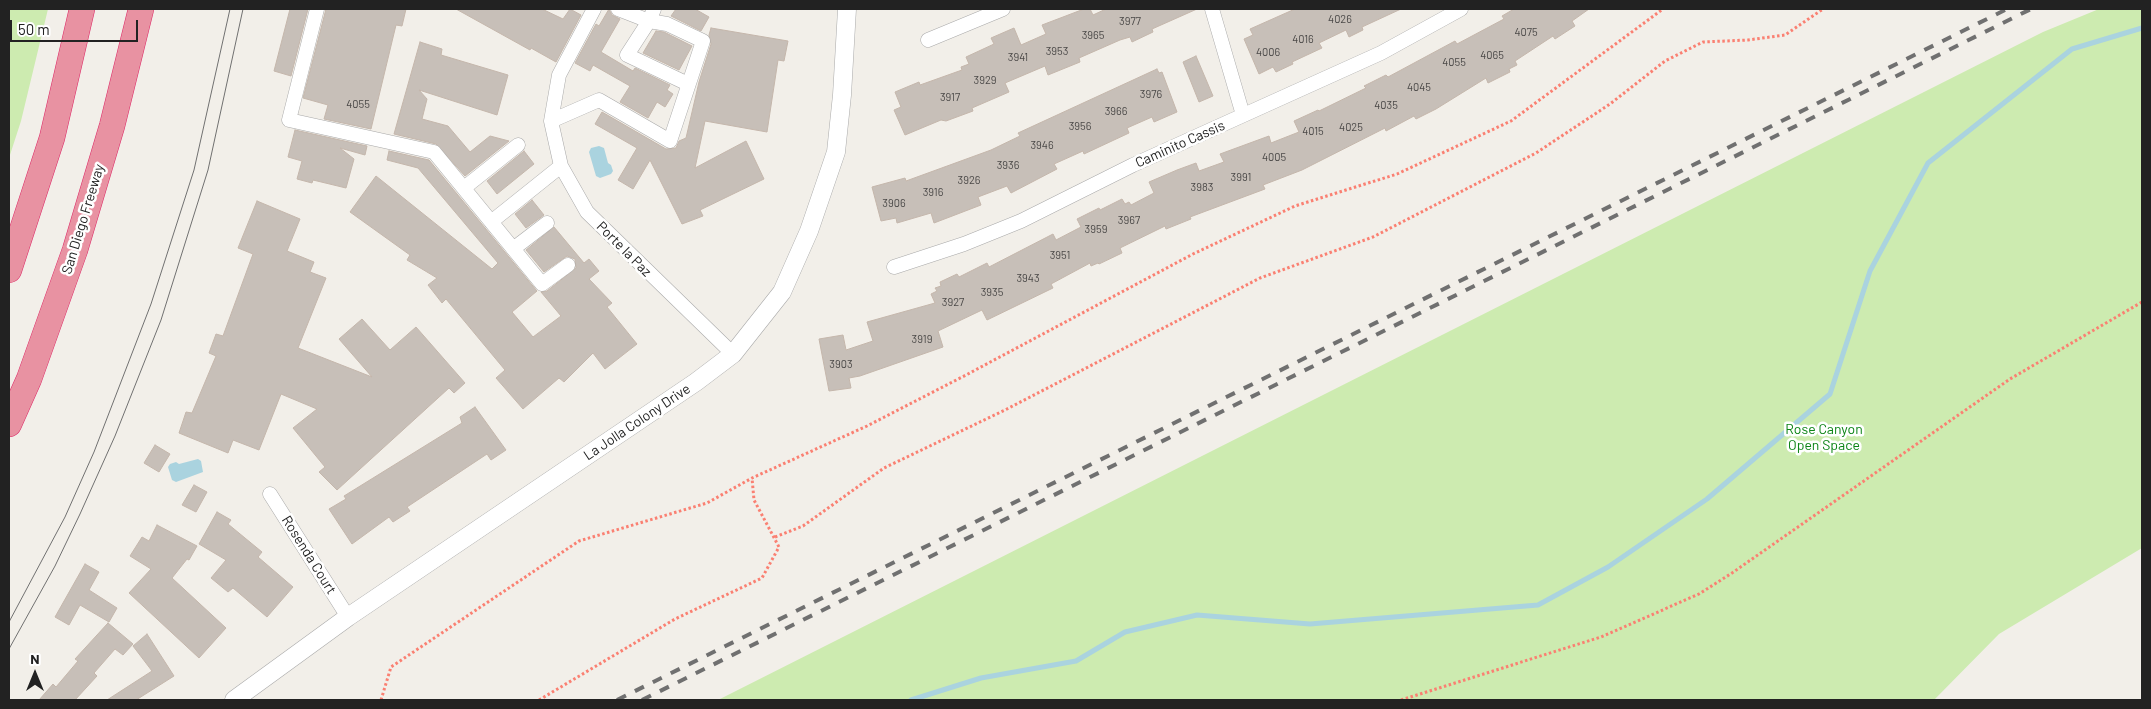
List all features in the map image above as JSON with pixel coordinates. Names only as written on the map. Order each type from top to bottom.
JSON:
[{"type":"highway","points":[[9,270],[52,138],[82,9]]},
{"type":"highway","name":"San Diego Freeway","points":[[9,424],[29,379],[75,250],[112,126],[141,9]]},
{"type":"street","points":[[317,9],[289,120],[434,152],[542,284],[568,265]]},
{"type":"street","points":[[551,121],[559,75],[594,9]]},
{"type":"street","points":[[551,121],[599,100],[670,141],[702,41],[652,15],[618,9]]},
{"type":"street","name":"La Jolla Colony Drive","points":[[234,700],[348,617],[696,382],[733,354],[782,292],[809,231],[836,152],[842,94],[847,9]]},
{"type":"street","points":[[928,40],[1003,9]]},
{"type":"street","points":[[1212,9],[1243,115]]},
{"type":"street","name":"Caminito Cassis","points":[[894,267],[964,244],[1021,221],[1133,164],[1381,54],[1461,9]]},
{"type":"street","points":[[652,15],[627,55],[688,84]]},
{"type":"street","name":"Porte la Paz","points":[[551,121],[561,166],[587,212],[733,354]]},
{"type":"street","points":[[464,188],[518,145]]},
{"type":"street","points":[[491,222],[561,166]]},
{"type":"street","points":[[513,249],[547,223]]},
{"type":"street","name":"Rosenda Court","points":[[270,494],[348,617]]},
{"type":"path","points":[[381,700],[391,667],[579,541],[707,504],[752,478],[875,421],[1193,254],[1295,206],[1397,174],[1512,121],[1664,9]]},
{"type":"path","points":[[775,538],[804,526],[884,468],[1005,410],[1260,278],[1373,236],[1536,153],[1610,104],[1664,61],[1703,42],[1748,40],[1785,35],[1823,9]]},
{"type":"path","points":[[1401,700],[1601,637],[1700,594],[2010,379],[2142,302]]},
{"type":"path","points":[[539,700],[675,619],[762,578],[779,547],[754,500],[752,478]]},
{"type":"green space","points":[[9,9],[48,9],[21,121],[9,158]]},
{"type":"green space","name":"Rose Canyon Open Space","points":[[2099,9],[2142,9],[2142,548],[1999,634],[1934,700],[718,700],[2043,32]]},
{"type":"water","points":[[599,146],[604,148],[608,163],[613,171],[611,174],[600,178],[596,176],[589,152],[591,148]]},
{"type":"water","points":[[198,459],[201,461],[203,472],[176,482],[172,480],[168,467],[170,464],[176,462],[179,464]]},
{"type":"building","points":[[290,9],[308,9],[291,76],[274,71]]},
{"type":"building","points":[[326,9],[406,9],[402,26],[396,25],[371,129],[324,119],[328,105],[303,98]]},
{"type":"building","points":[[456,9],[542,9],[563,19],[570,9],[581,15],[556,62],[531,48],[530,50]]},
{"type":"building","points":[[609,9],[612,15],[620,19],[601,52],[633,71],[635,68],[670,85],[667,90],[673,94],[665,107],[657,102],[648,118],[620,102],[630,86],[593,65],[590,71],[575,63],[596,24],[599,26]]},
{"type":"building","points":[[676,9],[695,9],[709,17],[701,31],[671,16]]},
{"type":"building","points":[[1084,9],[1090,9],[1093,15],[1106,9],[1197,9],[1152,29],[1153,32],[1132,42],[1130,37],[1120,40],[1079,58],[1080,62],[1048,75],[1045,66],[1005,83],[1009,92],[972,108],[973,111],[946,121],[941,120],[905,135],[894,110],[901,107],[895,92],[919,82],[920,85],[962,70],[961,67],[969,64],[966,57],[994,44],[991,38],[1014,28],[1021,45],[1046,34],[1042,25]]},
{"type":"building","points":[[1295,9],[1401,9],[1362,27],[1363,30],[1349,37],[1346,30],[1319,43],[1322,48],[1276,72],[1273,67],[1259,74],[1244,39],[1253,35],[1250,29]]},
{"type":"building","points":[[1514,9],[1589,9],[1572,21],[1575,26],[1555,39],[1553,36],[1515,61],[1517,65],[1509,69],[1510,72],[1488,83],[1486,78],[1436,109],[1416,119],[1414,116],[1386,131],[1385,128],[1302,170],[1263,185],[1265,189],[1190,217],[1191,219],[1166,229],[1165,226],[1120,248],[1122,253],[1099,264],[1091,266],[1090,263],[1051,284],[1053,288],[987,320],[982,310],[938,331],[943,347],[860,376],[849,378],[851,388],[829,391],[819,339],[843,335],[846,350],[873,341],[867,322],[935,303],[931,294],[937,291],[935,288],[941,286],[940,282],[957,274],[959,277],[987,263],[989,267],[1053,234],[1056,240],[1081,227],[1077,219],[1099,208],[1100,210],[1122,199],[1125,204],[1129,202],[1131,205],[1154,193],[1149,182],[1177,170],[1196,163],[1199,171],[1224,162],[1220,154],[1269,136],[1271,143],[1299,132],[1294,121],[1366,88],[1364,86],[1386,75],[1388,77],[1455,41],[1457,44],[1504,19],[1502,16]]},
{"type":"building","points":[[711,28],[788,41],[784,61],[778,60],[767,132],[705,121],[695,168],[746,141],[764,179],[700,210],[703,216],[682,224],[650,160],[633,189],[618,180],[637,148],[595,124],[602,112],[666,149],[676,148],[679,141],[686,138],[699,82],[711,44],[709,35]]},
{"type":"building","points":[[656,31],[664,32],[692,46],[679,70],[643,53]]},
{"type":"building","points":[[420,42],[442,49],[441,55],[508,75],[497,115],[419,90],[427,99],[422,119],[448,126],[470,152],[490,136],[509,141],[465,176],[436,144],[394,134]]},
{"type":"building","points":[[1196,56],[1213,96],[1199,102],[1183,62]]},
{"type":"building","points":[[1157,69],[1159,73],[1162,72],[1177,112],[1154,122],[1152,117],[1127,128],[1129,133],[1084,154],[1083,151],[1054,164],[1057,169],[1011,193],[1007,186],[978,197],[981,205],[934,223],[931,213],[897,223],[896,218],[881,221],[872,187],[905,178],[906,181],[991,150],[1020,136],[1018,133]]},
{"type":"building","points":[[295,130],[367,146],[365,155],[340,148],[354,159],[346,188],[313,180],[312,183],[297,179],[302,161],[288,157]]},
{"type":"building","points":[[389,151],[429,160],[537,291],[512,312],[533,337],[561,316],[541,292],[547,291],[576,268],[575,259],[567,256],[544,272],[526,250],[554,227],[584,263],[589,259],[599,271],[589,279],[612,303],[607,307],[637,344],[605,369],[593,353],[564,382],[559,378],[523,409],[496,378],[505,370],[446,299],[442,303],[428,285],[437,278],[407,260],[410,255],[350,212],[376,176],[492,269],[498,263],[418,168],[387,160]]},
{"type":"building","points":[[524,151],[534,164],[497,194],[487,181]]},
{"type":"building","points":[[532,200],[544,215],[526,228],[515,214]]},
{"type":"building","points":[[257,201],[300,219],[287,251],[314,262],[310,272],[326,278],[298,348],[372,377],[339,339],[362,319],[390,350],[416,327],[465,383],[454,393],[449,388],[337,490],[319,472],[325,467],[293,428],[317,409],[281,394],[259,450],[233,440],[228,453],[179,433],[186,412],[192,413],[216,356],[209,353],[216,334],[223,336],[253,254],[238,248]]},
{"type":"building","points":[[475,407],[506,450],[491,460],[487,454],[407,507],[410,511],[393,522],[389,517],[352,544],[329,509],[346,499],[344,496],[462,423],[460,417]]},
{"type":"building","points":[[155,445],[170,454],[159,472],[144,463]]},
{"type":"building","points":[[194,485],[207,492],[196,512],[182,505]]},
{"type":"building","points":[[217,512],[231,520],[228,524],[262,552],[258,557],[293,587],[267,617],[233,588],[228,592],[211,578],[226,560],[199,544]]},
{"type":"building","points":[[157,525],[197,546],[189,560],[187,559],[172,578],[226,628],[199,658],[129,593],[151,569],[130,556],[142,537],[149,541]]},
{"type":"building","points":[[85,564],[99,572],[89,590],[117,608],[109,622],[80,605],[69,625],[55,617]]},
{"type":"building","points":[[108,623],[133,644],[123,655],[115,649],[94,673],[97,676],[75,700],[39,700],[53,684],[56,687],[78,661],[75,659]]},
{"type":"building","points":[[147,634],[174,676],[136,700],[107,700],[152,671],[133,646]]},
{"type":"waterway","points":[[911,700],[981,678],[1076,661],[1125,632],[1197,615],[1310,624],[1538,605],[1608,567],[1707,499],[1830,394],[1870,271],[1928,163],[2072,49],[2142,28]]},
{"type":"tram line","points":[[9,622],[65,517],[94,452],[151,304],[194,170],[230,9]]},
{"type":"tram line","points":[[9,649],[55,566],[80,514],[115,436],[161,320],[208,170],[243,9]]},
{"type":"railway","points":[[617,700],[2007,9]]},
{"type":"railway","points":[[642,700],[2031,9]]}]
